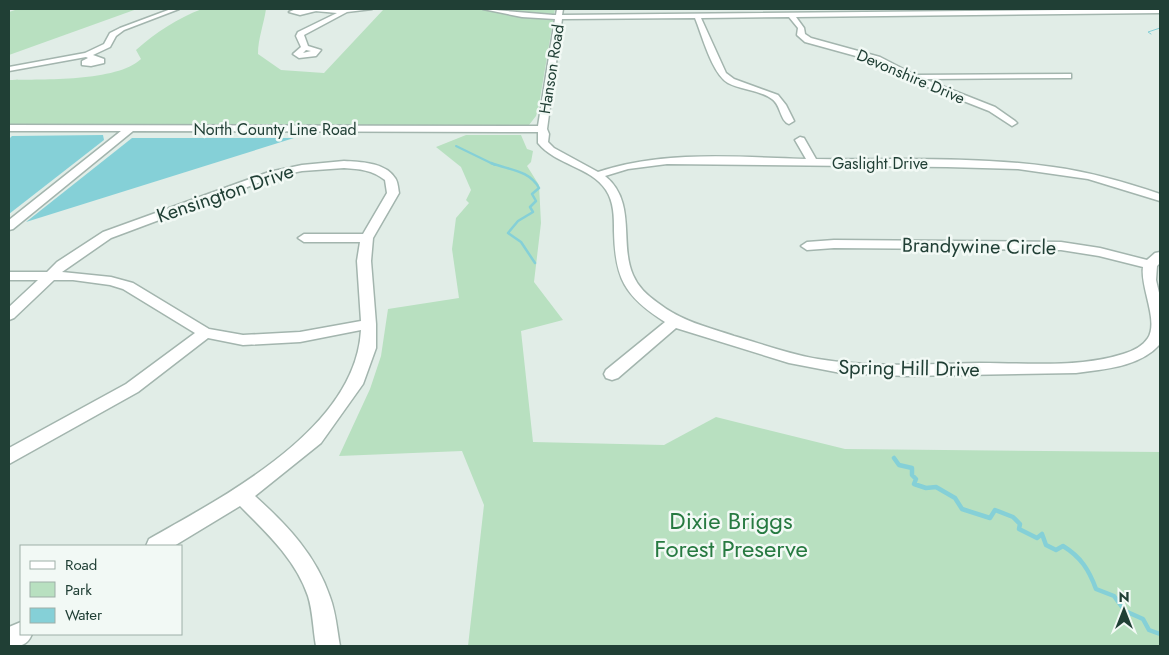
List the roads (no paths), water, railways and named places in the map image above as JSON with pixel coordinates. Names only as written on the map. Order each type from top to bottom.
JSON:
[{"type":"street","points":[[9,69],[91,56],[107,45],[113,35],[122,29],[176,9]]},
{"type":"street","points":[[302,9],[292,12],[300,13],[315,9],[345,11],[369,9]]},
{"type":"street","points":[[486,9],[522,15],[559,12],[791,15],[1160,11]]},
{"type":"street","points":[[305,48],[295,35],[320,25],[345,11]]},
{"type":"street","name":"Hanson Road","points":[[542,129],[559,12]]},
{"type":"street","points":[[697,15],[722,74],[731,81],[775,97],[782,105],[789,121]]},
{"type":"street","name":"Devonshire Drive","points":[[791,15],[801,28],[801,35],[808,40],[869,56],[992,109],[1012,123]]},
{"type":"street","points":[[914,77],[1068,76]]},
{"type":"street","name":"North County Line Road","points":[[9,128],[542,129]]},
{"type":"street","points":[[9,226],[131,128]]},
{"type":"street","name":"Spring Hill Drive","points":[[542,129],[544,134],[543,143],[554,153],[596,176],[610,188],[618,202],[622,265],[632,285],[653,306],[675,321],[778,355],[827,366],[881,370],[1061,368],[1104,364],[1140,354],[1151,348],[1156,341],[1159,331],[1149,278],[1155,260]]},
{"type":"street","points":[[800,140],[814,162]]},
{"type":"street","name":"Gaslight Drive","points":[[596,176],[619,168],[658,162],[1015,164],[1089,176],[1129,186],[1160,198]]},
{"type":"street","name":"Kensington Drive","points":[[48,276],[76,254],[119,229],[220,195],[273,174],[310,166],[340,164],[362,166],[381,172],[390,179],[393,193],[367,238],[364,261],[369,324],[368,348],[355,384],[315,438],[242,495],[158,545]]},
{"type":"street","points":[[304,238],[367,238]]},
{"type":"street","name":"Brandywine Circle","points":[[807,246],[844,244],[1061,246],[1155,260]]},
{"type":"street","points":[[9,276],[93,277],[128,286],[205,333],[243,340],[300,337],[369,324]]},
{"type":"street","points":[[9,314],[48,276]]},
{"type":"street","points":[[612,374],[675,321]]},
{"type":"street","points":[[9,457],[132,388],[205,333]]},
{"type":"street","points":[[242,495],[296,550],[310,572],[319,597],[328,646]]},
{"type":"street","points":[[9,641],[20,634]]},
{"type":"water","points":[[103,135],[104,140],[9,214],[9,139],[12,136]]},
{"type":"water","points":[[132,138],[294,138],[26,222]]},
{"type":"waterway","points":[[1109,9],[1120,9]]},
{"type":"waterway","points":[[1151,34],[1148,32],[1160,28]]},
{"type":"waterway","points":[[456,146],[495,165]]},
{"type":"waterway","points":[[491,163],[518,171],[530,177],[539,188],[532,194],[536,201],[530,207],[533,212],[518,221],[508,233],[521,242],[535,263]]},
{"type":"waterway","points":[[894,458],[899,465],[912,468],[912,475],[916,479],[914,484],[926,488],[936,487],[955,498],[962,509],[990,518],[995,510],[1013,517],[1020,524],[1019,529],[1037,538],[1042,534],[1046,545],[1056,550],[1063,546],[1084,564],[1096,589],[1114,596],[1125,611],[1143,619],[1149,630],[1160,634]]},
{"type":"park label","name":"Dixie Briggs Forest Preserve","points":[[731,535]]}]
